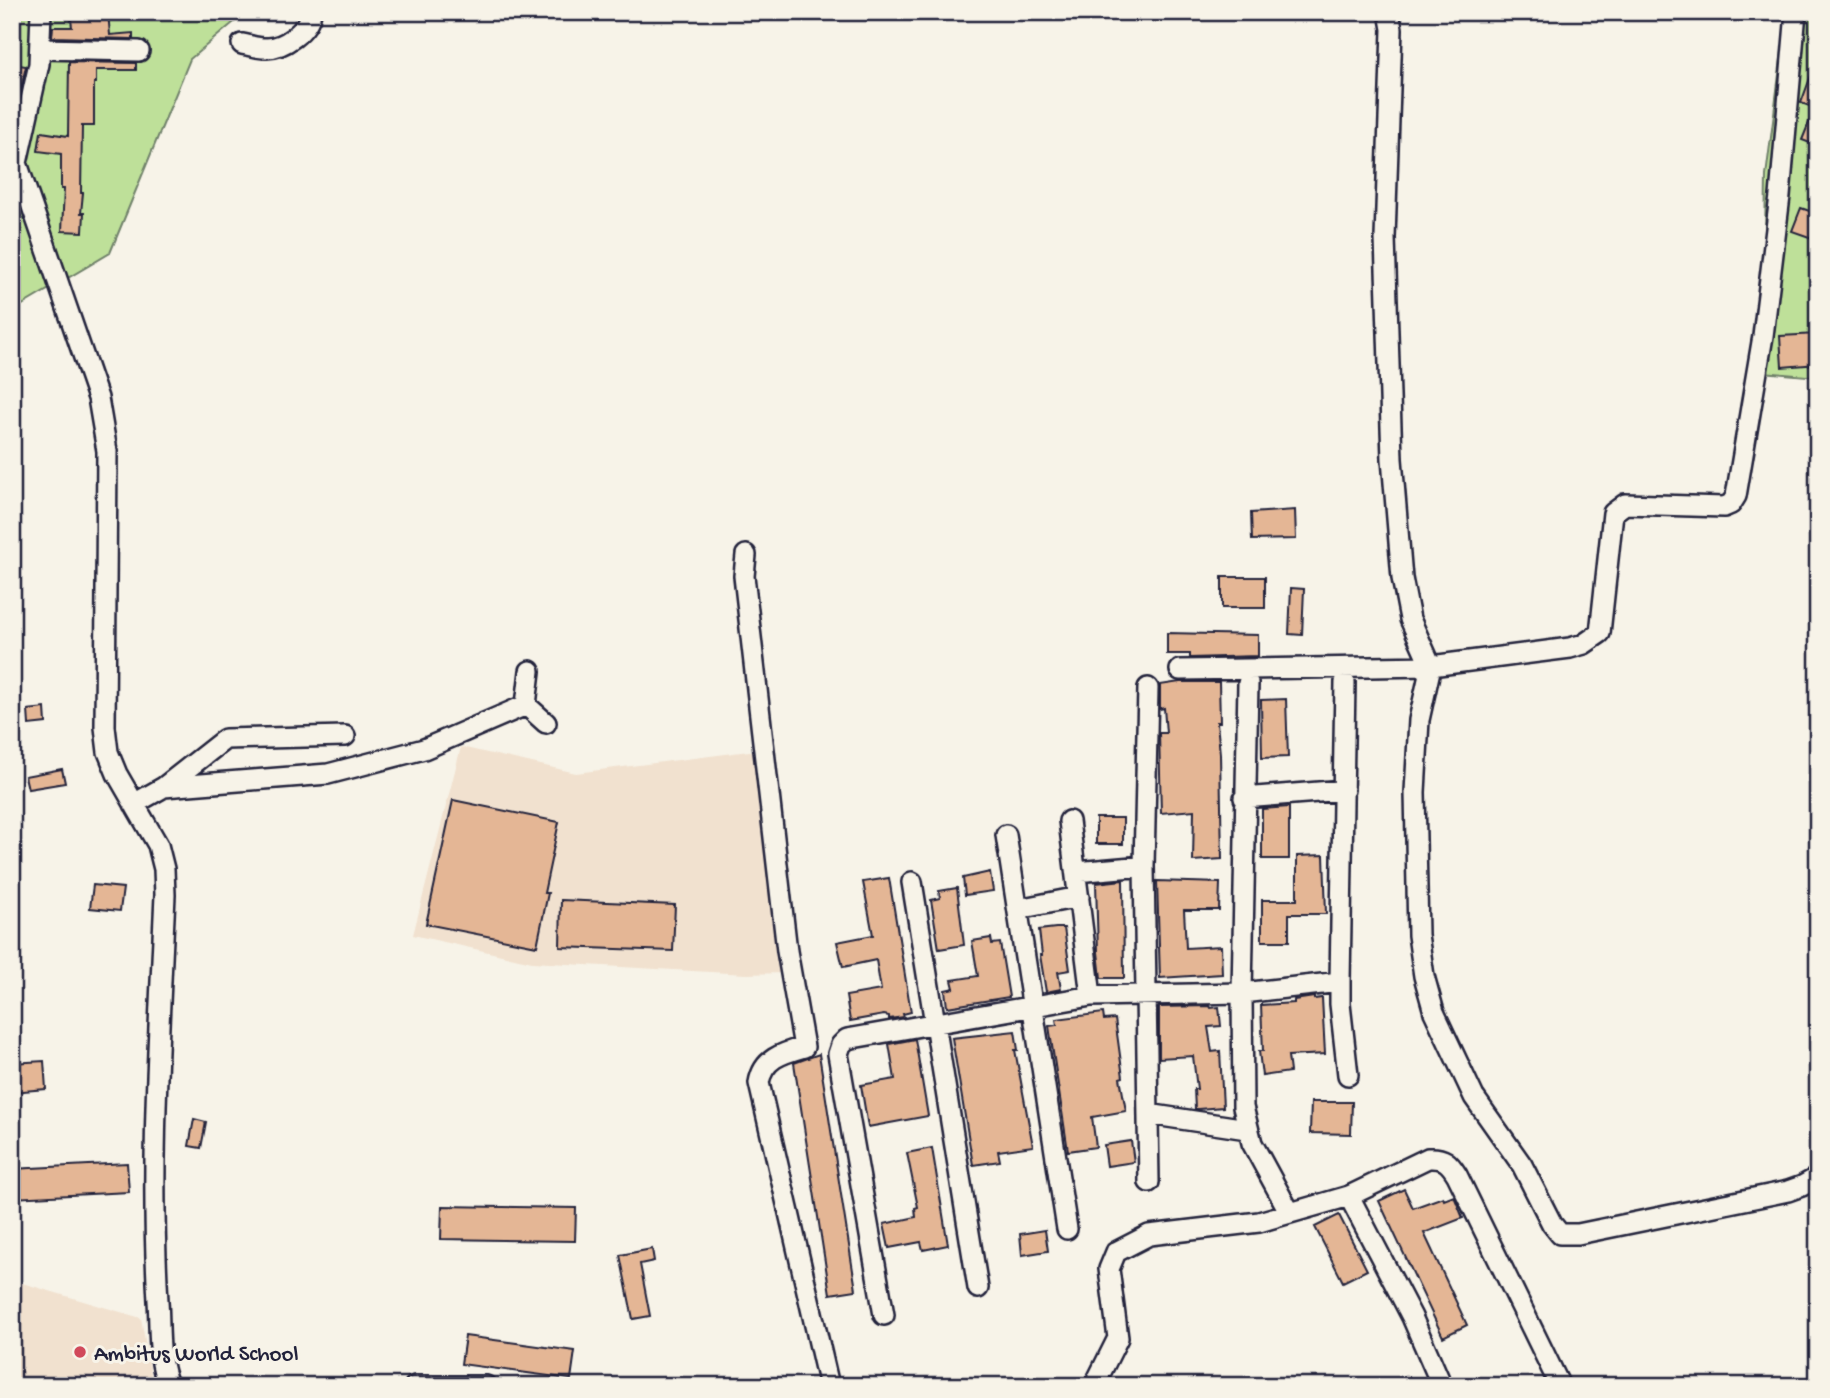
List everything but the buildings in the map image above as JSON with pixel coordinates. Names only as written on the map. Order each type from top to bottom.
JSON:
[{"type":"street","points":[[41,12],[39,64],[15,157],[98,398],[107,451],[105,727],[108,752],[117,774],[158,845],[164,870],[154,1231],[162,1359],[169,1386]]},
{"type":"street","points":[[242,44],[268,48],[294,38],[310,19],[311,12]]},
{"type":"street","points":[[1389,12],[1392,30],[1385,238],[1392,459],[1402,578],[1410,619],[1432,666],[1419,720],[1415,792],[1418,935],[1424,976],[1434,1012],[1474,1097],[1522,1165],[1552,1224],[1560,1234],[1578,1234],[1788,1191],[1818,1177]]},
{"type":"street","points":[[1180,670],[1432,666],[1584,644],[1600,632],[1613,513],[1617,508],[1625,504],[1724,508],[1731,504],[1736,496],[1763,336],[1780,196],[1796,12]]},
{"type":"street","points":[[40,49],[139,51]]},
{"type":"street","points":[[746,555],[744,576],[781,896],[804,1047],[775,1057],[766,1065],[759,1083],[830,1386]]},
{"type":"street","points":[[526,705],[530,671]]},
{"type":"street","points":[[1345,682],[1340,1004],[1349,1075]]},
{"type":"street","points":[[1248,683],[1244,798],[1243,1107],[1252,1143],[1290,1213]]},
{"type":"street","points":[[1148,688],[1144,866],[1149,1182]]},
{"type":"street","points":[[164,787],[328,774],[424,749],[526,705]]},
{"type":"street","points":[[526,705],[546,723]]},
{"type":"street","points":[[134,804],[164,787],[225,739],[345,736]]},
{"type":"street","points":[[1244,798],[1343,790]]},
{"type":"street","points":[[1069,821],[1091,996]]},
{"type":"street","points":[[1006,835],[1067,1229]]},
{"type":"street","points":[[1076,872],[1144,866]]},
{"type":"street","points":[[912,882],[978,1288]]},
{"type":"street","points":[[1018,909],[1079,897]]},
{"type":"street","points":[[884,1315],[838,1054],[847,1039],[1091,996],[1242,992],[1340,982]]},
{"type":"street","points":[[1148,1114],[1247,1129]]},
{"type":"street","points":[[1094,1386],[1118,1338],[1109,1269],[1116,1252],[1149,1236],[1259,1222],[1349,1196],[1428,1158],[1440,1157],[1449,1162],[1560,1386]]},
{"type":"street","points":[[1349,1196],[1412,1317],[1442,1386]]},
{"type":"street","points":[[415,1386],[485,1386]]},
{"type":"shaded area","points":[[461,747],[576,773],[757,750],[786,973],[746,974],[532,962],[413,935]]},
{"type":"shaded area","name":"Ambitus World School","points":[[12,1280],[141,1318],[153,1386],[12,1386]]},
{"type":"green space","points":[[12,12],[246,12],[190,59],[110,253],[12,311]]},
{"type":"green space","points":[[1787,12],[1818,12],[1818,377],[1763,372],[1766,176]]},
{"type":"place","name":"Ambitus World School","points":[[80,1352]]}]
